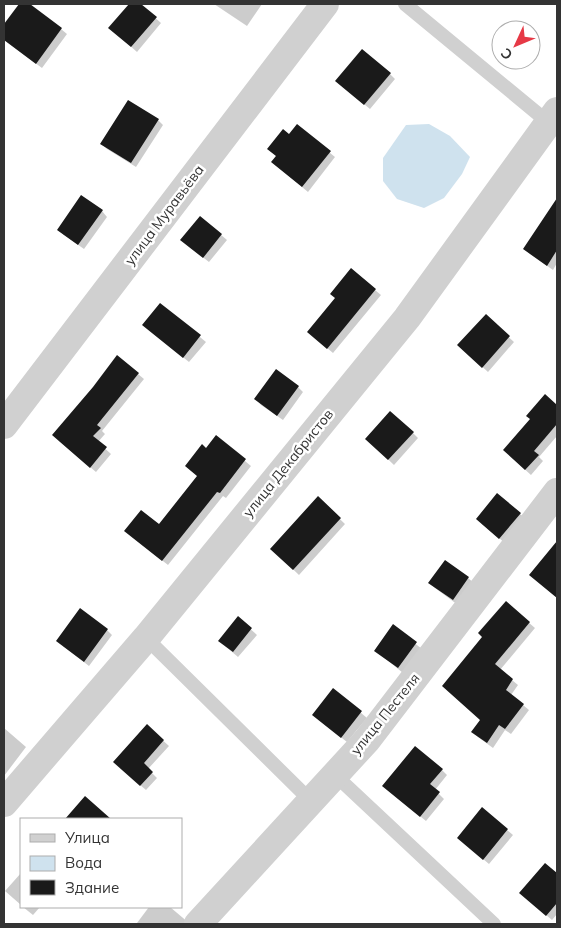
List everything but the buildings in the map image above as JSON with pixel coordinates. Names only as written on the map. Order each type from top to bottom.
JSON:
[{"type":"street","name":"улица Муравьёва","points":[[4,425],[325,4]]},
{"type":"street","name":"улица Декабристов","points":[[4,803],[146,638],[406,318],[553,117]]},
{"type":"street","name":"улица Пестеля","points":[[198,924],[367,740],[557,492]]},
{"type":"lane","points":[[405,4],[553,117]]},
{"type":"lane","points":[[146,638],[311,801]]},
{"type":"lane","points":[[335,775],[494,924]]},
{"type":"water","points":[[429,124],[450,136],[470,157],[462,174],[444,198],[424,208],[397,199],[383,181],[383,158],[406,125]]}]
